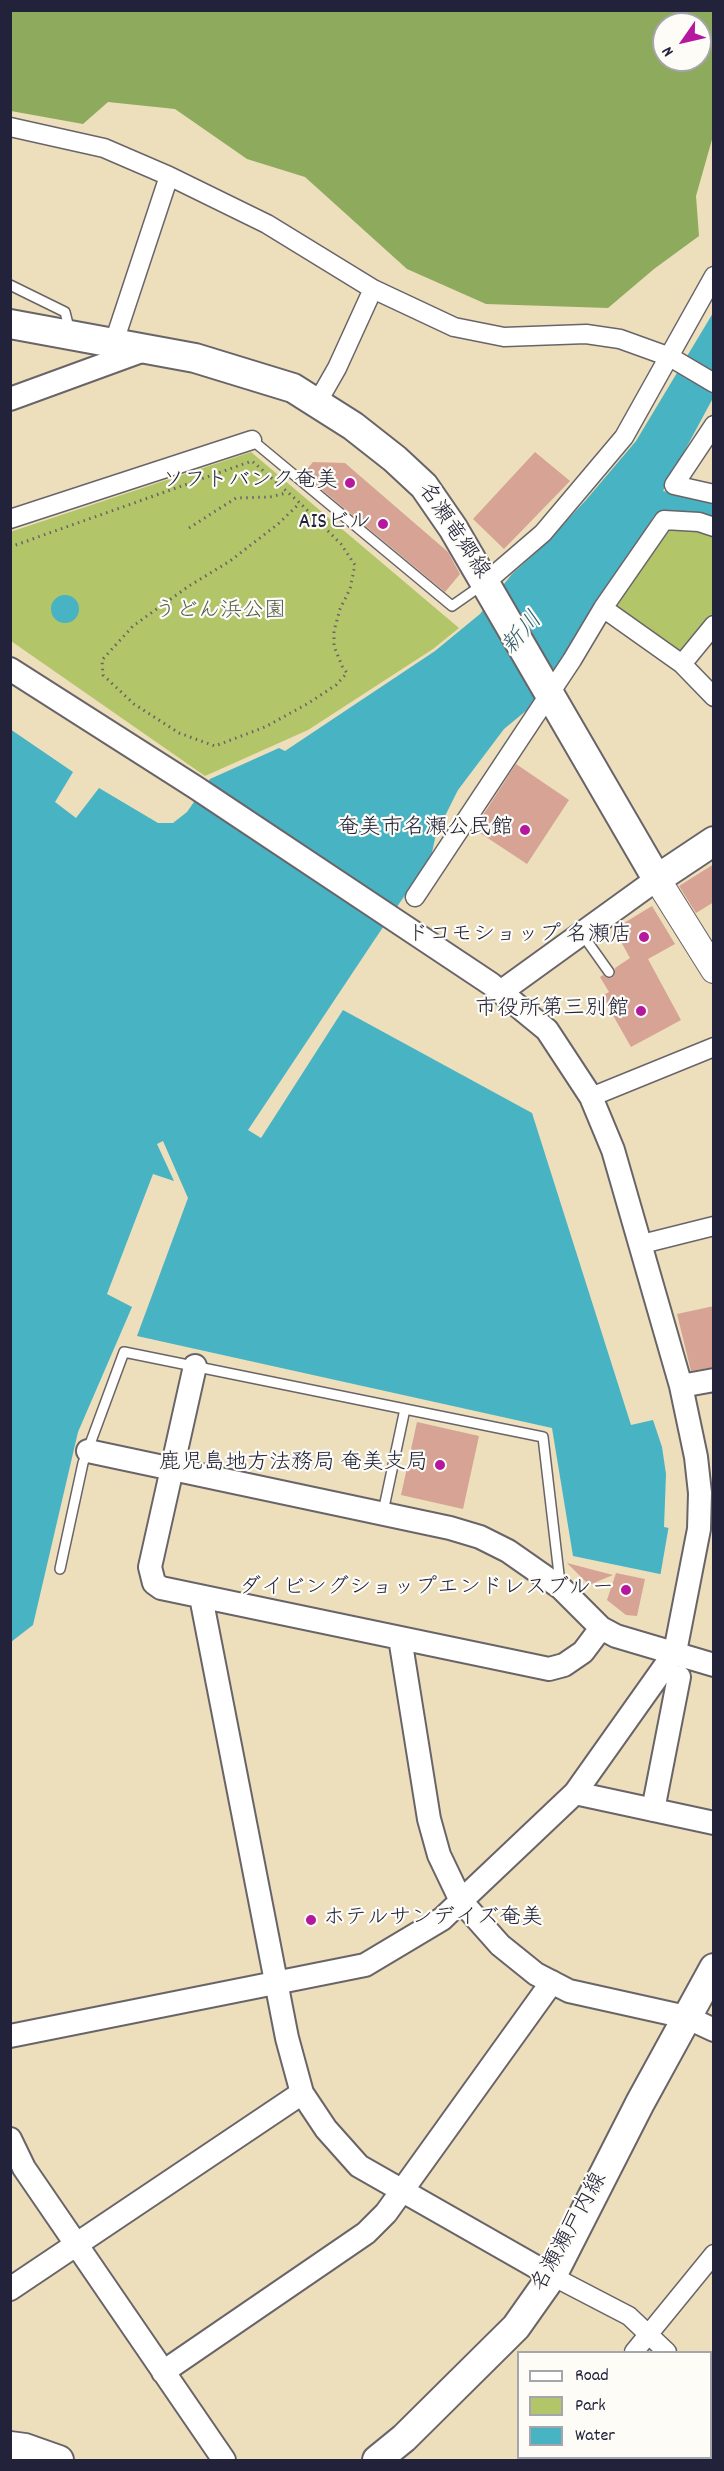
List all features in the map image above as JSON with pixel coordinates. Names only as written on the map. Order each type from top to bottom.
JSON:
[{"type":"main road","name":"名瀬竜郷線","points":[[10,324],[195,358],[293,388],[353,426],[395,459],[424,486],[488,584],[657,879]]},
{"type":"main road","points":[[714,841],[657,879],[714,970]]},
{"type":"main road","name":"名瀬瀬戸内線","points":[[377,2460],[404,2438],[516,2327],[552,2276],[686,2017],[714,1968]]},
{"type":"main road","points":[[10,2446],[25,2448],[59,2460]]},
{"type":"street","points":[[10,126],[104,148],[169,176],[267,224],[373,289],[454,327],[504,337],[585,334],[620,339],[669,357],[714,383]]},
{"type":"street","points":[[114,342],[169,176]]},
{"type":"street","points":[[488,584],[543,533],[617,445],[714,276]]},
{"type":"street","points":[[317,403],[337,368],[373,289]]},
{"type":"street","points":[[10,399],[148,349]]},
{"type":"street","points":[[714,425],[674,485],[714,494]]},
{"type":"street","points":[[10,519],[252,440]]},
{"type":"street","points":[[415,897],[548,689],[664,520],[699,522],[714,527]]},
{"type":"street","points":[[603,608],[682,664],[714,697]]},
{"type":"street","points":[[682,664],[714,625]]},
{"type":"street","points":[[10,669],[195,787],[394,919],[502,992],[547,1030],[591,1097],[613,1150],[642,1244],[681,1386],[696,1457],[700,1493],[699,1529],[675,1652],[575,1793],[442,1919],[365,1965],[10,2036]]},
{"type":"street","points":[[502,992],[657,879]]},
{"type":"street","points":[[591,1097],[714,1047]]},
{"type":"street","points":[[642,1244],[714,1226]]},
{"type":"street","points":[[195,1366],[150,1575],[154,1583],[161,1588],[549,1669],[564,1665],[582,1652],[601,1628]]},
{"type":"street","points":[[681,1386],[714,1380]]},
{"type":"street","points":[[88,1451],[480,1537],[508,1551],[561,1588],[601,1628],[633,1642],[675,1652],[714,1665]]},
{"type":"street","points":[[201,1597],[286,2038],[302,2093],[326,2129],[359,2166],[552,2276],[629,2316],[666,2351]]},
{"type":"street","points":[[400,1638],[429,1819],[439,1855],[461,1901],[513,1957],[536,1974],[588,1996],[686,2017],[714,2030]]},
{"type":"street","points":[[653,1810],[679,1677]]},
{"type":"street","points":[[575,1793],[714,1823]]},
{"type":"street","points":[[163,2372],[366,2233],[386,2213],[552,1982]]},
{"type":"street","points":[[10,2289],[302,2093]]},
{"type":"street","points":[[10,2139],[24,2168],[224,2460]]},
{"type":"street","points":[[635,2351],[713,2255]]},
{"type":"lane","points":[[11,288],[65,312],[70,334]]},
{"type":"lane","points":[[252,440],[452,606],[488,584]]},
{"type":"lane","points":[[582,934],[609,972]]},
{"type":"lane","points":[[60,1569],[88,1451],[124,1352],[543,1437],[561,1588]]},
{"type":"lane","points":[[382,1514],[405,1409]]},
{"type":"path","points":[[10,547],[252,461],[300,503],[341,544],[356,564],[350,589],[340,609],[334,631],[334,645],[347,673],[336,685],[265,727],[215,746],[179,733],[149,715],[114,688],[103,675],[102,660],[133,626],[189,586],[230,561],[278,524],[300,503]]},
{"type":"path","points":[[189,528],[236,498],[270,497],[286,493]]},
{"type":"green space","points":[[10,11],[713,11],[713,136],[696,196],[699,236],[654,269],[608,308],[486,304],[407,269],[305,177],[247,159],[175,109],[108,102],[83,124],[11,111]]},
{"type":"green space","name":"うどん浜公園","points":[[251,452],[459,628],[433,649],[308,730],[205,776],[11,641],[10,532]]},
{"type":"green space","points":[[695,526],[713,534],[713,613],[681,653],[614,607],[665,527]]},
{"type":"water","name":"新川","points":[[713,313],[713,398],[663,491],[713,501],[713,524],[697,520],[654,516],[533,705],[504,729],[458,790],[436,834],[431,857],[248,1130],[261,1138],[343,1010],[532,1113],[631,1425],[653,1420],[662,1447],[666,1474],[664,1527],[713,1537],[713,1585],[573,1556],[552,1428],[137,1336],[188,1198],[163,1141],[157,1144],[174,1181],[153,1174],[107,1294],[132,1307],[78,1432],[33,1625],[11,1642],[10,729],[73,772],[55,802],[76,818],[99,788],[158,823],[173,823],[187,812],[210,779],[279,748],[285,751],[435,651],[480,614],[512,574],[540,549],[586,500],[636,441]]},
{"type":"water","points":[[65,595],[75,599],[79,609],[75,619],[65,623],[55,619],[51,609],[55,599]]},
{"type":"pier","points":[[669,1525],[714,1534],[714,1588],[660,1577]]},
{"type":"building","points":[[535,452],[570,481],[504,549],[473,519]]},
{"type":"building","name":"AISビル","points":[[313,462],[345,463],[448,552],[460,574],[445,592],[303,474]]},
{"type":"building","points":[[516,764],[569,800],[527,864],[474,829]]},
{"type":"building","points":[[714,864],[714,902],[696,913],[679,886]]},
{"type":"building","points":[[652,906],[675,944],[648,959],[681,1020],[631,1047],[602,996],[609,992],[600,977],[603,975],[612,978],[615,968],[630,958],[614,929]]},
{"type":"building","points":[[714,1306],[714,1367],[691,1371],[677,1314]]},
{"type":"building","name":"鹿児島地方法務局 奄美支局","points":[[417,1422],[479,1436],[463,1509],[401,1495]]},
{"type":"building","points":[[567,1563],[613,1575],[589,1585]]},
{"type":"building","name":"ダイビングショップエンドレスブルー","points":[[616,1573],[645,1579],[637,1616],[626,1615],[607,1600]]},
{"type":"place","name":"ソフトバンク奄美","points":[[350,483]]},
{"type":"place","name":"AISビル","points":[[383,524]]},
{"type":"place","name":"奄美市名瀬公民館","points":[[525,830]]},
{"type":"place","name":"ドコモショップ 名瀬店","points":[[644,937]]},
{"type":"place","name":"市役所第三別館","points":[[641,1011]]},
{"type":"place","name":"鹿児島地方法務局 奄美支局","points":[[440,1465]]},
{"type":"place","name":"ダイビングショップエンドレスブルー","points":[[626,1590]]},
{"type":"place","name":"ホテルサンデイズ奄美","points":[[311,1920]]}]
